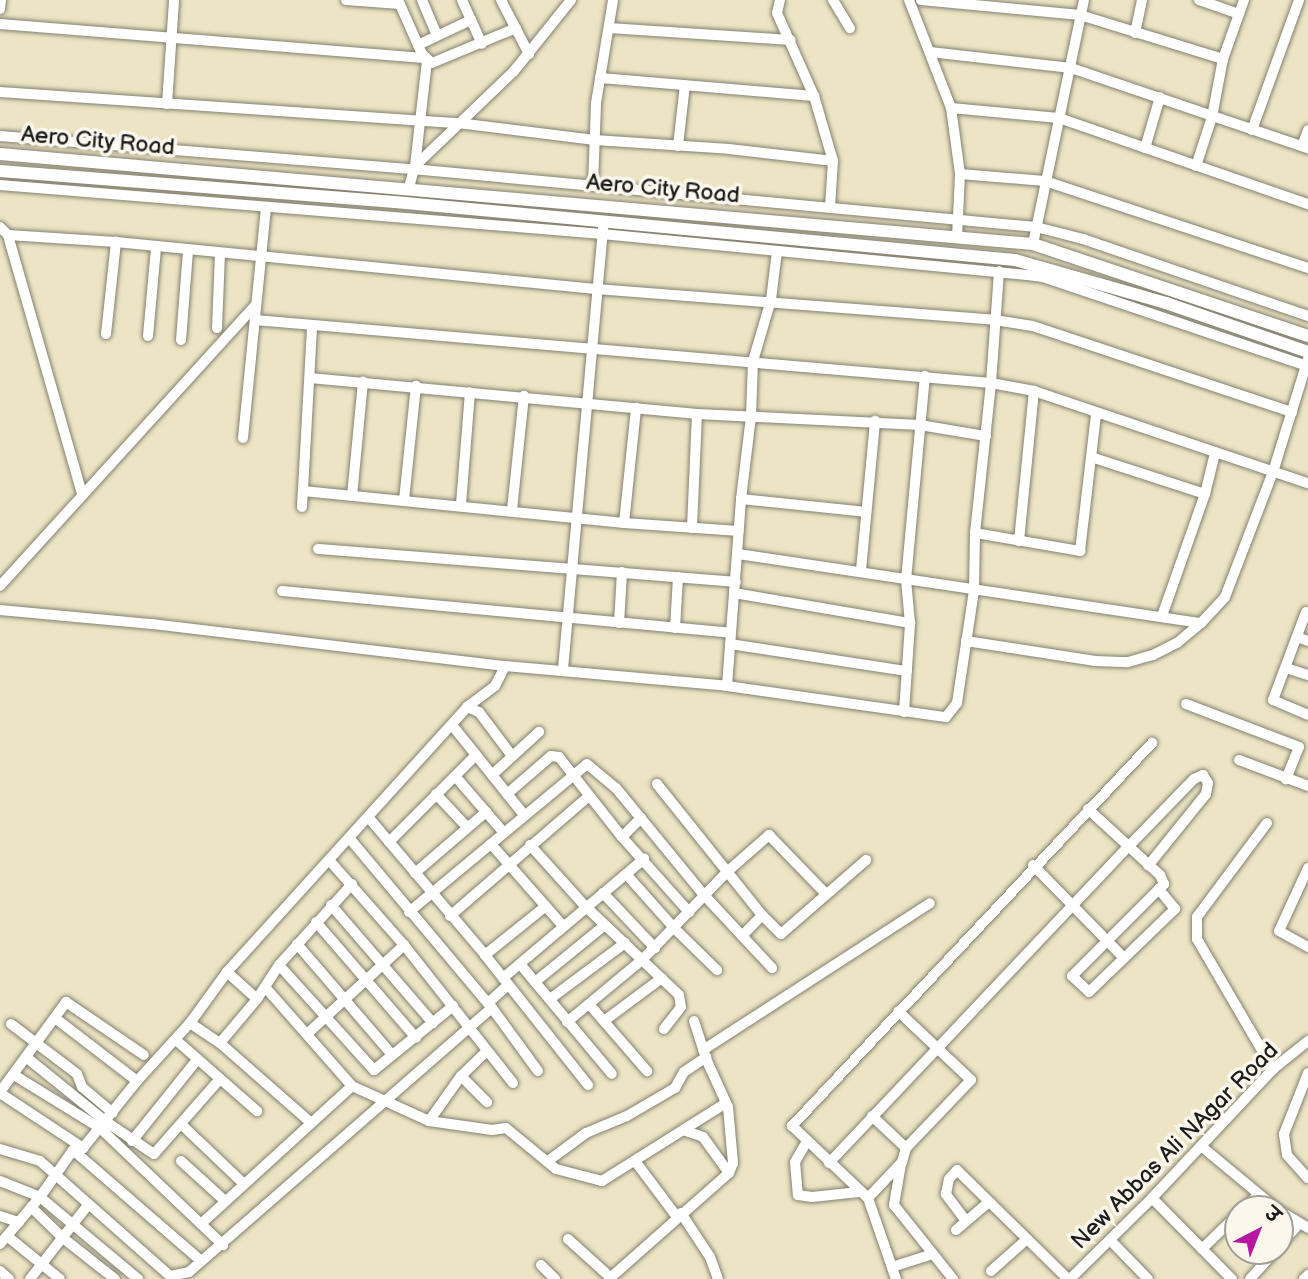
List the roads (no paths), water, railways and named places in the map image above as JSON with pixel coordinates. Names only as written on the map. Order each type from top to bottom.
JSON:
[{"type":"street","points":[[0,9],[1,0]]},
{"type":"street","points":[[167,104],[174,0]]},
{"type":"street","points":[[346,0],[399,2],[425,59],[414,167],[409,187]]},
{"type":"street","points":[[422,0],[438,35]]},
{"type":"street","points":[[462,0],[482,44]]},
{"type":"street","points":[[501,0],[529,54]]},
{"type":"street","points":[[414,167],[529,54],[571,0]]},
{"type":"street","points":[[593,186],[600,78],[613,0]]},
{"type":"street","points":[[780,0],[776,13],[791,40],[814,96],[833,161],[830,207]]},
{"type":"street","points":[[833,0],[850,28]]},
{"type":"street","points":[[909,0],[951,108],[960,174],[957,238]]},
{"type":"street","points":[[921,0],[1027,5],[1080,15],[1223,59]]},
{"type":"street","points":[[1033,244],[1084,0]]},
{"type":"street","points":[[1135,33],[1142,0]]},
{"type":"street","points":[[1199,0],[1239,14]]},
{"type":"street","points":[[1196,166],[1212,117],[1223,59],[1244,0]]},
{"type":"street","points":[[1252,130],[1299,0]]},
{"type":"street","points":[[418,45],[471,20]]},
{"type":"street","points":[[0,24],[439,61],[516,28]]},
{"type":"street","points":[[608,28],[791,40]]},
{"type":"street","points":[[930,52],[1071,68],[1305,147],[1308,130]]},
{"type":"street","points":[[600,78],[814,96]]},
{"type":"street","points":[[678,146],[684,85]]},
{"type":"street","points":[[0,92],[458,123],[595,140],[833,161]]},
{"type":"street","points":[[1145,148],[1160,97]]},
{"type":"street","points":[[951,108],[1059,118],[1308,204]]},
{"type":"street","points":[[0,136],[414,167],[1037,226],[1083,239],[1308,316]]},
{"type":"street","name":"Aero City Road","points":[[0,154],[409,187],[1033,244],[1308,336]]},
{"type":"street","name":"Aero City Road","points":[[0,171],[605,221],[778,244],[1015,260],[1166,303],[1307,360]]},
{"type":"street","points":[[960,174],[1045,181],[1308,268]]},
{"type":"street","points":[[0,185],[601,234],[778,244],[1044,277],[1307,360],[1273,472],[1225,597],[1202,623],[1177,643],[1153,655],[1128,662],[1095,661],[966,640]]},
{"type":"street","points":[[243,438],[266,207]]},
{"type":"street","points":[[563,669],[601,234],[605,221]]},
{"type":"street","points":[[727,686],[741,499],[751,416],[753,361],[771,300],[782,221]]},
{"type":"street","points":[[82,494],[4,231],[596,289],[771,300],[995,320],[1033,326],[1292,412]]},
{"type":"street","points":[[106,334],[116,242]]},
{"type":"street","points":[[148,336],[156,248]]},
{"type":"street","points":[[181,340],[188,251]]},
{"type":"street","points":[[217,328],[220,254]]},
{"type":"street","points":[[0,611],[152,624],[505,666],[563,669],[727,686],[943,719],[957,703],[974,590],[975,533],[991,383],[999,271]]},
{"type":"street","points":[[0,586],[256,305]]},
{"type":"street","points":[[255,320],[312,327],[591,347],[991,383],[1034,391],[1308,483]]},
{"type":"street","points":[[302,507],[312,327]]},
{"type":"street","points":[[904,712],[910,623],[906,580],[925,376]]},
{"type":"street","points":[[310,377],[697,414],[875,421],[986,436]]},
{"type":"street","points":[[352,496],[363,382]]},
{"type":"street","points":[[404,500],[416,386]]},
{"type":"street","points":[[1019,541],[1034,391]]},
{"type":"street","points":[[461,504],[470,392]]},
{"type":"street","points":[[512,510],[524,396]]},
{"type":"street","points":[[624,523],[636,408]]},
{"type":"street","points":[[692,528],[697,414]]},
{"type":"street","points":[[975,533],[1080,551],[1096,414]]},
{"type":"street","points":[[861,570],[875,421]]},
{"type":"street","points":[[1162,615],[1205,494],[1215,453]]},
{"type":"street","points":[[1091,457],[1205,494]]},
{"type":"street","points":[[303,491],[461,504],[624,523],[739,531]]},
{"type":"street","points":[[741,499],[866,512]]},
{"type":"street","points":[[318,549],[736,582]]},
{"type":"street","points":[[738,554],[861,570],[906,580],[1162,615],[1202,623]]},
{"type":"street","points":[[620,623],[622,572]]},
{"type":"street","points":[[675,628],[678,577]]},
{"type":"street","points":[[282,591],[675,628],[907,671]]},
{"type":"street","points":[[734,593],[910,623]]},
{"type":"street","points":[[1306,612],[1272,700],[1308,715]]},
{"type":"street","points":[[1297,637],[1308,641]]},
{"type":"street","points":[[60,1279],[42,1264],[3,1240],[78,1149],[176,1040],[227,972],[467,707],[495,686],[505,666]]},
{"type":"street","points":[[1286,668],[1308,675]]},
{"type":"street","points":[[1186,704],[1298,747],[1286,779]]},
{"type":"street","points":[[467,707],[479,712],[512,756]]},
{"type":"street","points":[[452,725],[524,815]]},
{"type":"street","points":[[492,775],[539,732]]},
{"type":"street","points":[[896,1279],[864,1195],[806,1143],[792,1126],[1033,865],[1152,743]]},
{"type":"street","points":[[389,842],[476,755]]},
{"type":"street","points":[[507,794],[555,755],[689,912]]},
{"type":"street","points":[[1239,760],[1308,786]]},
{"type":"street","points":[[410,912],[587,764],[617,788],[704,895],[772,968]]},
{"type":"street","points":[[455,776],[504,833]]},
{"type":"street","points":[[829,1163],[1194,779],[1205,777],[1209,789],[1206,794],[1148,866]]},
{"type":"street","points":[[657,784],[762,915],[781,934],[866,860]]},
{"type":"street","points":[[436,793],[467,827]]},
{"type":"street","points":[[450,916],[589,796]]},
{"type":"street","points":[[1087,809],[1163,877],[1164,884],[1159,889],[1072,976],[1089,992],[1175,909],[1159,889]]},
{"type":"street","points":[[415,873],[486,812]]},
{"type":"street","points":[[369,818],[485,955],[588,1085]]},
{"type":"street","points":[[622,836],[641,818]]},
{"type":"street","points":[[1267,822],[1197,917],[1197,939],[1273,1069]]},
{"type":"street","points":[[567,1021],[642,960],[675,929],[728,871],[769,835],[825,893]]},
{"type":"street","points":[[350,839],[490,1005],[538,1071]]},
{"type":"street","points":[[491,844],[563,926]]},
{"type":"street","points":[[530,845],[585,906],[676,990],[681,1002],[678,1012],[664,1029]]},
{"type":"street","points":[[0,1149],[40,1161],[170,1276],[189,1272],[385,1103],[490,1005],[520,964],[585,906],[644,859]]},
{"type":"street","points":[[329,860],[404,945],[513,1083]]},
{"type":"street","points":[[1033,865],[1125,958]]},
{"type":"street","points":[[1308,869],[1279,931],[1308,947]]},
{"type":"street","points":[[626,874],[675,929],[718,970]]},
{"type":"street","points":[[220,1044],[257,999],[279,965],[352,884]]},
{"type":"street","points":[[603,892],[655,948]]},
{"type":"street","points":[[548,1161],[586,1133],[627,1116],[675,1088],[684,1072],[704,1054],[930,903]]},
{"type":"street","points":[[331,905],[433,1023]]},
{"type":"street","points":[[485,955],[546,906]]},
{"type":"street","points":[[742,936],[762,915]]},
{"type":"street","points":[[316,922],[416,1038]]},
{"type":"street","points":[[535,982],[605,925]]},
{"type":"street","points":[[550,999],[625,943]]},
{"type":"street","points":[[297,944],[392,1055]]},
{"type":"street","points":[[307,1034],[404,945]]},
{"type":"street","points":[[520,964],[612,1074]]},
{"type":"street","points":[[279,965],[374,1070],[453,1006]]},
{"type":"street","points":[[227,972],[257,999]]},
{"type":"street","points":[[604,1021],[662,978]]},
{"type":"street","points":[[265,988],[352,1086],[429,1121],[510,1130],[556,1169],[602,1181],[726,1104]]},
{"type":"street","points":[[144,1055],[66,1002],[0,1092],[78,1149],[201,1261]]},
{"type":"street","points":[[589,1004],[647,1071]]},
{"type":"street","points":[[898,1011],[971,1080],[906,1148],[894,1205],[953,1279]]},
{"type":"street","points":[[55,1018],[137,1081]]},
{"type":"street","points":[[568,1239],[610,1278],[729,1173],[734,1160],[726,1104],[704,1054],[694,1021]]},
{"type":"street","points":[[190,1023],[220,1044],[311,1123]]},
{"type":"street","points":[[11,1024],[77,1074],[82,1087],[106,1120],[223,1245]]},
{"type":"street","points":[[176,1040],[257,1111]]},
{"type":"street","name":"New Abbas Ali NAgar Road","points":[[1069,1279],[1111,1241],[1273,1069],[1308,1041]]},
{"type":"street","points":[[429,1121],[461,1076],[487,1051]]},
{"type":"street","points":[[26,1057],[132,1140],[155,1154],[220,1079]]},
{"type":"street","points":[[132,1140],[197,1060]]},
{"type":"street","points":[[1308,1073],[1284,1134],[1287,1155],[1308,1178]]},
{"type":"street","points":[[13,1075],[106,1120]]},
{"type":"street","points":[[461,1076],[488,1102]]},
{"type":"street","points":[[202,1223],[224,1200],[352,1086]]},
{"type":"street","points":[[872,1116],[906,1148]]},
{"type":"street","points":[[181,1124],[243,1183]]},
{"type":"street","points":[[686,1131],[703,1137],[729,1173]]},
{"type":"street","points":[[806,1143],[795,1163],[798,1195],[864,1195],[902,1162]]},
{"type":"street","points":[[1201,1146],[1258,1195]]},
{"type":"street","points":[[181,1161],[224,1200]]},
{"type":"street","points":[[635,1161],[710,1256],[718,1279]]},
{"type":"street","points":[[1299,1170],[1308,1162]]},
{"type":"street","points":[[966,1221],[946,1194],[949,1179],[957,1170],[1069,1279]]},
{"type":"street","points":[[0,1181],[40,1197],[137,1279]]},
{"type":"street","points":[[1152,1198],[1232,1279]]},
{"type":"street","points":[[956,1230],[989,1202]]},
{"type":"street","points":[[30,1279],[88,1205]]},
{"type":"street","points":[[31,1207],[63,1238],[115,1279]]},
{"type":"street","points":[[0,1216],[19,1223]]},
{"type":"street","points":[[1202,1249],[1224,1228]]},
{"type":"street","points":[[991,1271],[1027,1239]]},
{"type":"street","points":[[1111,1241],[1148,1279]]},
{"type":"street","points":[[892,1266],[933,1254]]},
{"type":"street","points":[[541,1265],[555,1279]]},
{"type":"street","points":[[1250,1279],[1262,1265]]},
{"type":"street","points":[[0,1271],[9,1279]]},
{"type":"street","points":[[1304,1279],[1308,1275]]}]
